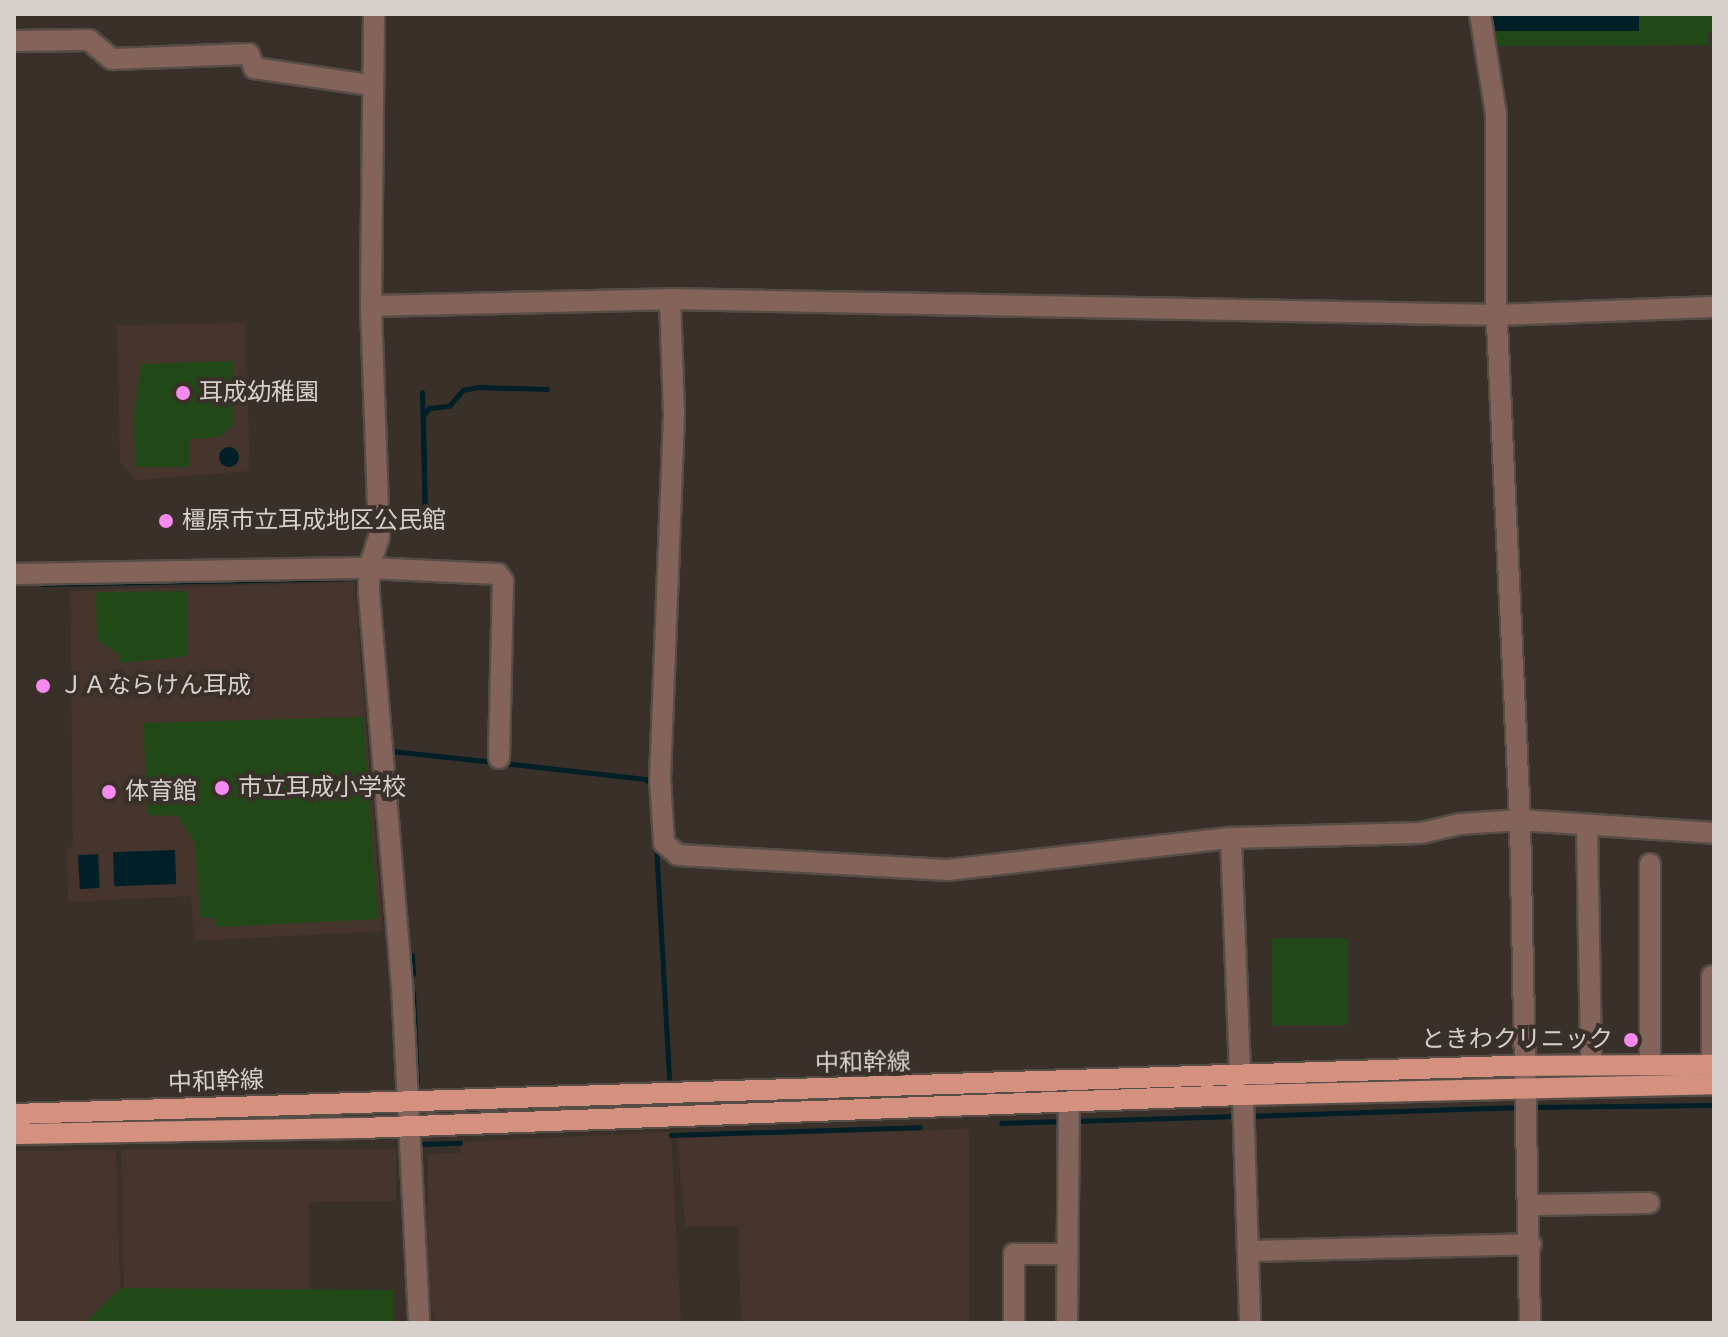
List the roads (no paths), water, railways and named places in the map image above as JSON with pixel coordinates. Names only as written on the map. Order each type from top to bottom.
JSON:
[{"type":"main road","name":"中和幹線","points":[[14,1134],[1069,1115],[1242,1100],[1525,1065],[1650,1065],[1713,1072]]},
{"type":"main road","name":"中和幹線","points":[[14,1114],[408,1103],[1526,1101],[1713,1072]]},
{"type":"street","points":[[374,14],[371,306],[379,537],[369,568],[408,1103],[419,1323]]},
{"type":"street","points":[[1480,14],[1496,114],[1498,315],[1520,820],[1531,1244],[1530,1323]]},
{"type":"street","points":[[14,41],[89,40],[112,59],[249,54],[254,68],[371,85]]},
{"type":"street","points":[[371,306],[670,299],[1498,315],[1714,307]]},
{"type":"street","points":[[670,299],[674,415],[660,779],[664,843],[678,855],[948,870],[1231,838],[1421,833],[1460,824],[1520,820],[1714,833]]},
{"type":"street","points":[[14,574],[369,568],[498,574],[503,581],[499,758]]},
{"type":"street","points":[[1587,825],[1591,1066]]},
{"type":"street","points":[[1231,838],[1251,1251],[1250,1323]]},
{"type":"street","points":[[1650,864],[1650,1065]]},
{"type":"street","points":[[1712,976],[1713,1072]]},
{"type":"street","points":[[1067,1323],[1069,1115]]},
{"type":"street","points":[[1530,1205],[1649,1203]]},
{"type":"street","points":[[1251,1251],[1531,1244]]},
{"type":"street","points":[[1014,1323],[1014,1254],[1068,1254]]},
{"type":"water","points":[[1490,14],[1639,14],[1639,31],[1490,31]]},
{"type":"water","points":[[229,447],[236,450],[239,457],[236,464],[229,467],[222,464],[219,457],[222,450]]},
{"type":"water","points":[[175,850],[176,884],[114,886],[113,852]]},
{"type":"water","points":[[98,854],[100,888],[80,889],[78,855]]},
{"type":"waterway","points":[[422,392],[425,520],[423,416],[429,408],[449,406],[463,390],[477,387],[547,389]]},
{"type":"waterway","points":[[42,584],[342,578]]},
{"type":"waterway","points":[[391,751],[494,762]]},
{"type":"waterway","points":[[504,763],[645,779],[653,786]]},
{"type":"waterway","points":[[656,844],[669,1078]]},
{"type":"waterway","points":[[412,955],[413,974]]},
{"type":"waterway","points":[[413,992],[417,1084]]},
{"type":"waterway","points":[[1531,1107],[1714,1105]]},
{"type":"waterway","points":[[1247,1116],[1521,1107]]},
{"type":"waterway","points":[[1075,1121],[1237,1116]]},
{"type":"waterway","points":[[1001,1123],[1065,1121]]},
{"type":"waterway","points":[[671,1135],[920,1127]]},
{"type":"waterway","points":[[423,1144],[460,1143]]},
{"type":"place","name":"耳成幼稚園","points":[[183,393]]},
{"type":"place","name":"橿原市立耳成地区公民館","points":[[166,521]]},
{"type":"place","name":"ＪＡならけん耳成","points":[[43,686]]},
{"type":"place","name":"市立耳成小学校","points":[[222,788]]},
{"type":"place","name":"体育館","points":[[109,792]]},
{"type":"place","name":"ときわクリニック","points":[[1631,1040]]}]
